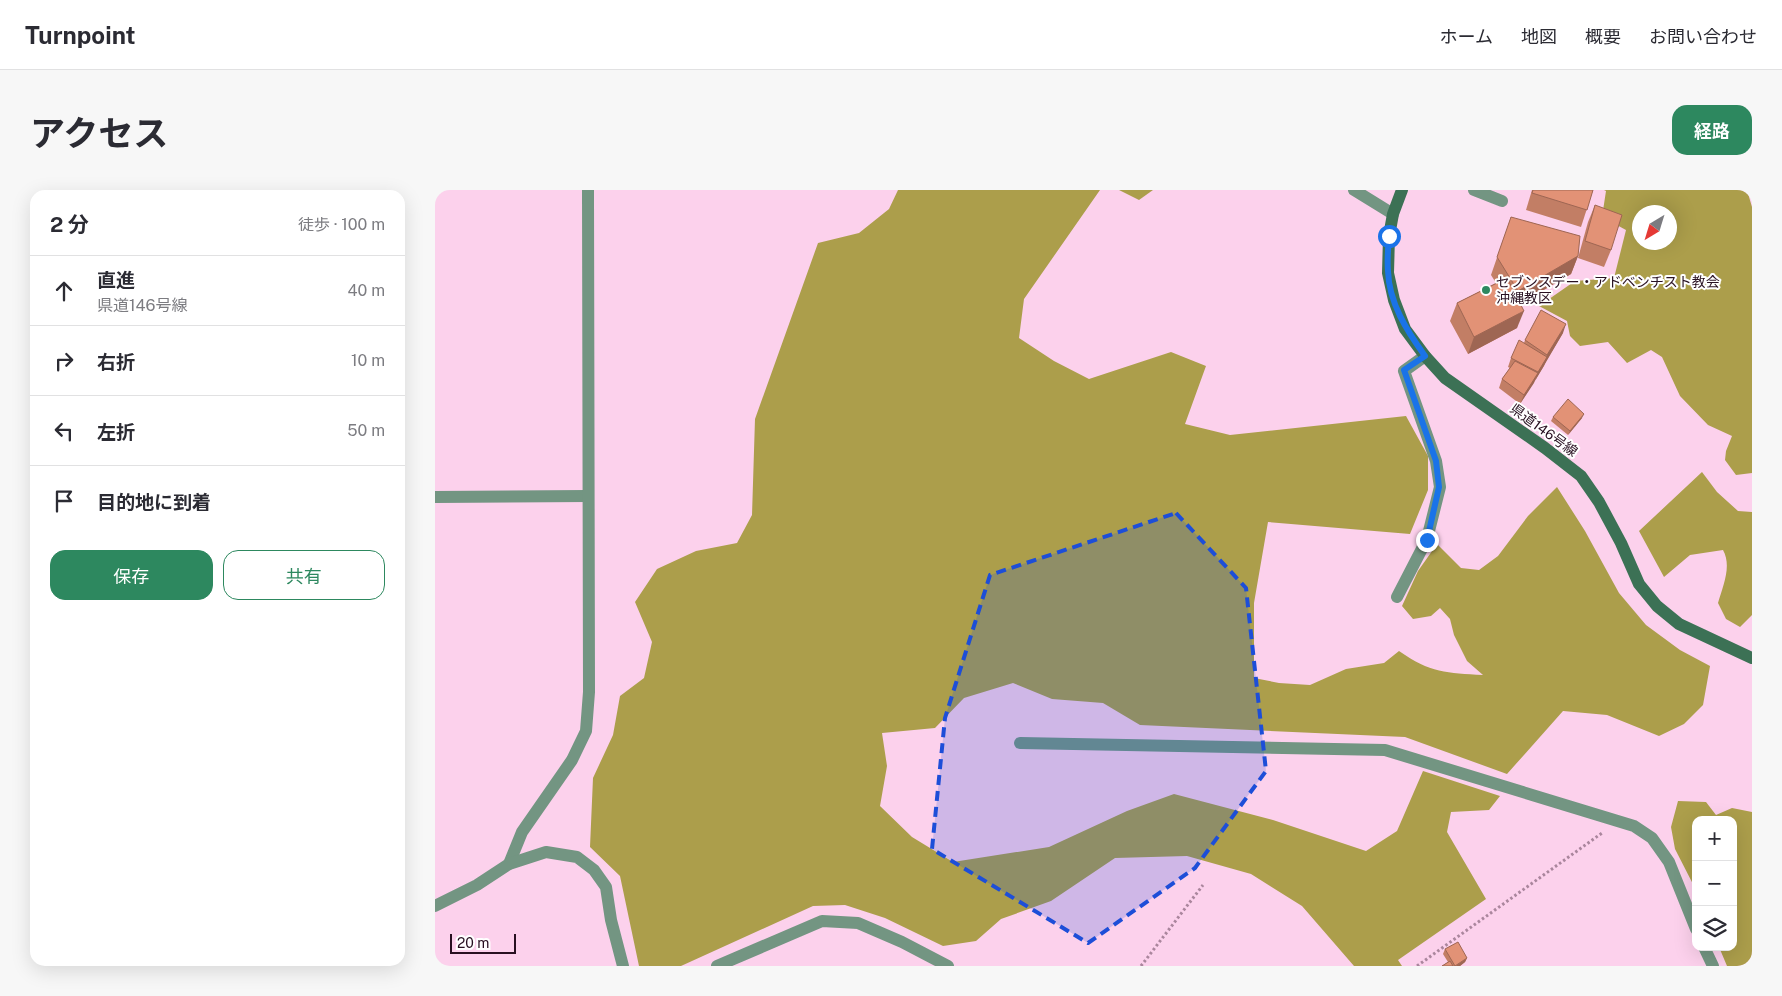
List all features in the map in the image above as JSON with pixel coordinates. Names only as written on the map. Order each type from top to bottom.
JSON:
[{"type":"main road","name":"県道146号線","points":[[1402,190],[1393,214],[1389,236],[1388,273],[1394,300],[1405,329],[1425,356],[1445,378],[1545,448],[1581,476],[1599,502],[1621,543],[1639,584],[1657,606],[1679,624],[1752,658]]},
{"type":"street","points":[[509,864],[522,832],[572,760],[586,731],[589,692],[588,190]]},
{"type":"street","points":[[1354,190],[1393,214]]},
{"type":"street","points":[[1474,190],[1502,201]]},
{"type":"street","points":[[1397,597],[1427,540],[1439,487],[1436,461],[1404,370],[1425,356]]},
{"type":"street","points":[[435,497],[588,496]]},
{"type":"street","points":[[1020,744],[1385,750],[1634,826],[1652,838],[1669,862],[1692,919]]},
{"type":"street","points":[[435,906],[477,885],[509,864],[545,852],[577,857],[594,870],[606,887],[611,920],[623,966]]},
{"type":"street","points":[[717,966],[822,921],[858,923],[902,942],[948,966]]},
{"type":"street","points":[[1706,951],[1713,966]]},
{"type":"path","points":[[1417,966],[1619,821]]},
{"type":"path","points":[[1141,966],[1203,885]]},
{"type":"highlighted area","points":[[1176,513],[1246,588],[1266,771],[1195,868],[1088,943],[932,849],[945,718],[990,575]]},
{"type":"shaded area","points":[[898,190],[1100,190],[1024,299],[1019,338],[1054,361],[1089,379],[1171,352],[1206,366],[1185,424],[1230,435],[1406,416],[1428,456],[1428,490],[1410,534],[1268,522],[1254,603],[1254,678],[1279,683],[1310,685],[1346,669],[1384,663],[1399,651],[1430,668],[1483,675],[1467,661],[1454,635],[1450,619],[1440,608],[1431,616],[1413,619],[1402,606],[1418,571],[1437,544],[1461,568],[1479,570],[1498,556],[1528,516],[1557,487],[1585,531],[1619,593],[1646,625],[1680,650],[1710,666],[1703,705],[1684,724],[1659,736],[1607,715],[1563,711],[1507,774],[1405,737],[1140,725],[1103,703],[1052,699],[1013,683],[964,698],[935,728],[882,733],[887,766],[880,806],[912,837],[953,862],[1049,847],[1127,811],[1174,794],[1273,820],[1366,851],[1397,831],[1423,771],[1500,796],[1489,810],[1451,812],[1447,832],[1486,899],[1398,960],[1402,966],[1354,966],[1302,906],[1251,874],[1187,856],[1115,858],[1051,901],[1001,919],[976,941],[943,946],[885,918],[845,905],[813,906],[681,966],[639,966],[620,876],[590,847],[593,778],[613,735],[620,696],[644,678],[652,642],[635,602],[657,569],[696,551],[737,543],[752,515],[755,419],[818,243],[859,233],[889,209]]},
{"type":"shaded area","points":[[1119,190],[1153,190],[1139,200]]},
{"type":"shaded area","points":[[1604,190],[1747,190],[1752,207],[1752,473],[1736,475],[1725,460],[1726,451],[1732,436],[1708,425],[1680,396],[1662,357],[1651,350],[1627,363],[1608,342],[1580,346],[1570,336],[1567,321],[1539,306],[1575,281],[1614,278],[1626,230],[1602,217],[1606,191]]},
{"type":"shaded area","points":[[1702,472],[1717,492],[1738,511],[1752,512],[1752,615],[1740,627],[1726,619],[1718,603],[1727,569],[1726,556],[1723,550],[1690,555],[1664,577],[1639,531]]},
{"type":"shaded area","points":[[1678,801],[1706,802],[1716,815],[1732,808],[1752,812],[1752,966],[1727,966],[1721,951],[1737,951],[1737,816],[1692,816],[1692,882],[1675,849],[1671,827]]},
{"type":"building","points":[[1533,190],[1593,190],[1587,210],[1532,193]]},
{"type":"building","points":[[1595,205],[1622,215],[1611,250],[1585,241]]},
{"type":"building","points":[[1511,217],[1580,236],[1578,256],[1518,291],[1497,257]]},
{"type":"building","points":[[1507,278],[1524,311],[1474,337],[1457,303]]},
{"type":"building","points":[[1541,310],[1566,324],[1547,355],[1525,340]]},
{"type":"building","points":[[1519,340],[1547,357],[1538,372],[1511,358]]},
{"type":"building","points":[[1515,361],[1538,373],[1524,395],[1502,379]]},
{"type":"building","points":[[1568,399],[1584,414],[1570,431],[1553,417]]},
{"type":"building","points":[[1458,942],[1467,958],[1455,966],[1445,949]]},
{"type":"building","points":[[1450,961],[1453,966],[1442,966]]},
{"type":"place","name":"セブンスデー・アドベンチスト教会 沖縄教区","points":[[1486,290]]},
{"type":"route","points":[[1389,236],[1388,273],[1394,300],[1405,329],[1425,356],[1404,370],[1436,461],[1439,487],[1427,540]]}]
